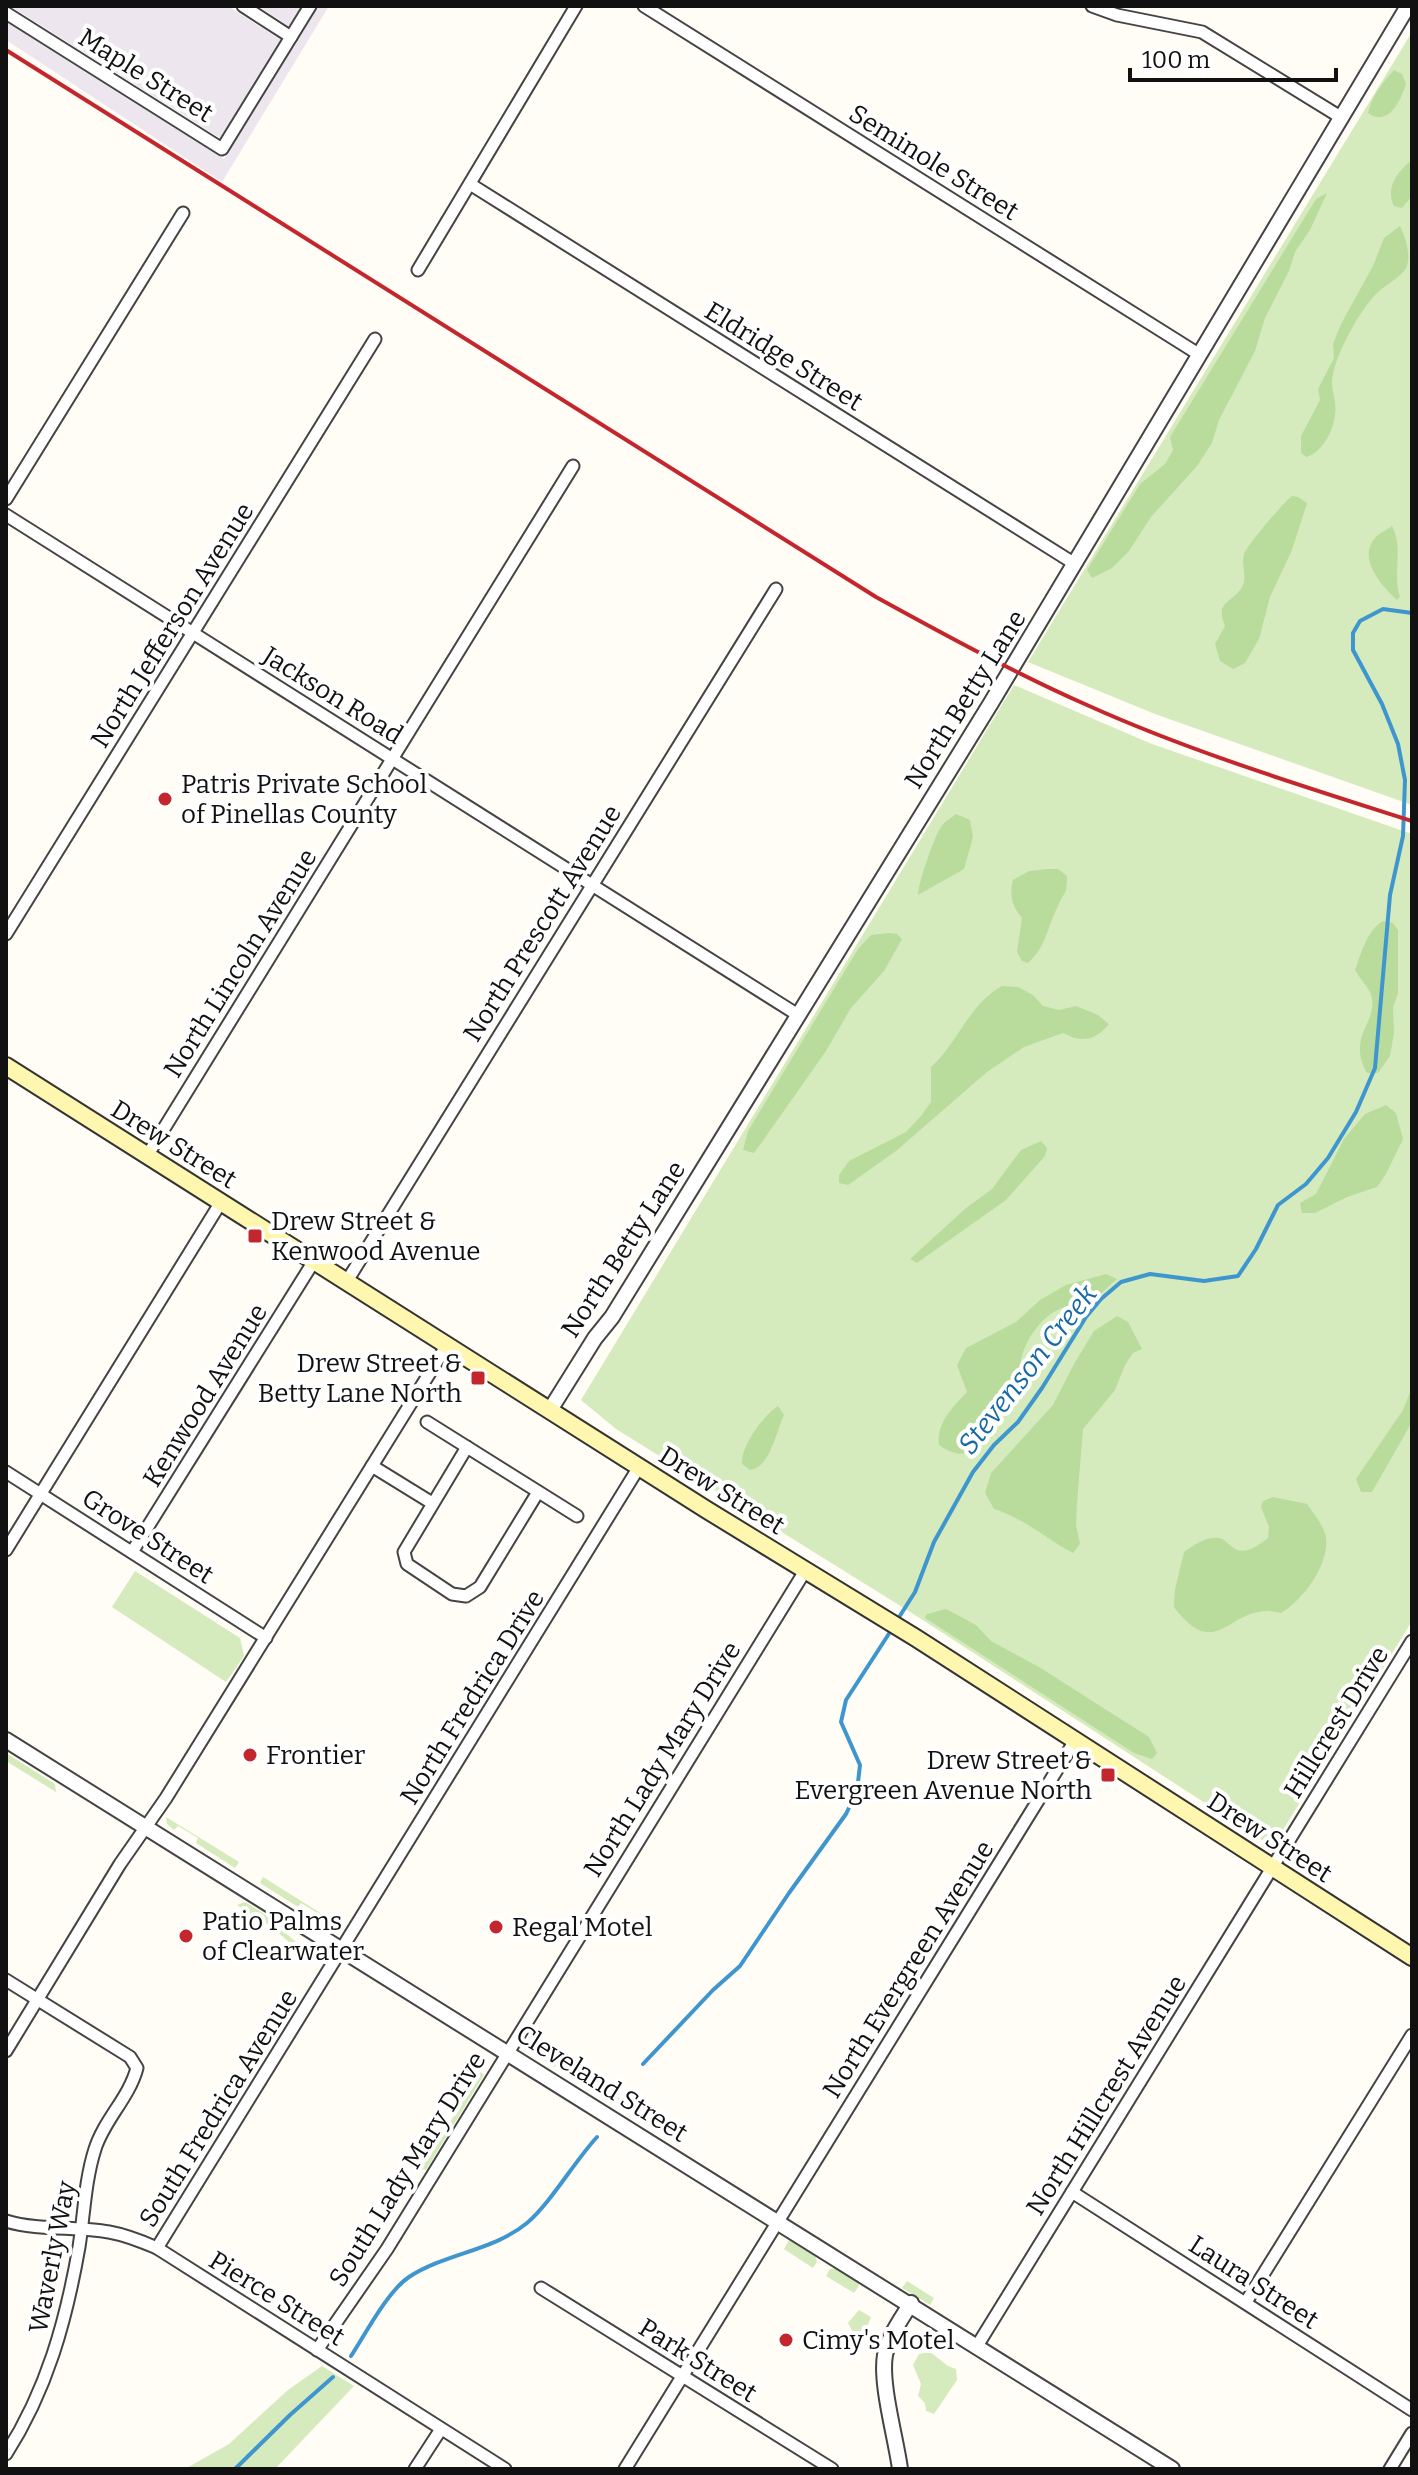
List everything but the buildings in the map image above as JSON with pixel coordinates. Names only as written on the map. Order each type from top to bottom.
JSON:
[{"type":"main road","name":"Drew Street","points":[[6,1066],[639,1467],[1076,1739],[1412,1957]]},
{"type":"street","points":[[243,6],[291,37],[310,6]]},
{"type":"street","points":[[418,270],[576,6]]},
{"type":"street","name":"Seminole Street","points":[[644,6],[1200,355]]},
{"type":"street","points":[[1092,6],[1117,15],[1202,32],[1342,118]]},
{"type":"street","name":"North Betty Lane","points":[[550,1410],[595,1338],[612,1317],[1075,564],[1408,6]]},
{"type":"street","name":"Maple Street","points":[[6,13],[222,149],[291,37]]},
{"type":"street","name":"Eldridge Street","points":[[470,184],[1075,564]]},
{"type":"street","points":[[6,499],[183,213]]},
{"type":"street","name":"North Jefferson Avenue","points":[[6,934],[375,339]]},
{"type":"street","name":"North Lincoln Avenue","points":[[147,1156],[573,466]]},
{"type":"street","name":"Jackson Road","points":[[6,515],[798,1015]]},
{"type":"street","name":"North Prescott Avenue","points":[[347,1281],[776,589]]},
{"type":"street","points":[[6,1550],[221,1202]]},
{"type":"street","name":"Kenwood Avenue","points":[[132,1552],[314,1261]]},
{"type":"street","points":[[6,2051],[447,1345]]},
{"type":"street","points":[[427,1422],[577,1516]]},
{"type":"street","points":[[467,1447],[406,1546],[405,1557],[412,1568],[452,1594],[466,1596],[480,1587],[538,1492]]},
{"type":"street","points":[[372,1466],[432,1503]]},
{"type":"street","name":"North Fredrica Drive","points":[[341,1949],[639,1467]]},
{"type":"street","name":"Grove Street","points":[[6,1472],[266,1638]]},
{"type":"street","name":"North Lady Mary Drive","points":[[507,2052],[805,1571]]},
{"type":"street","name":"Hillcrest Drive","points":[[1272,1868],[1412,1641]]},
{"type":"street","name":"North Evergreen Avenue","points":[[625,2469],[1076,1739]]},
{"type":"street","name":"Cleveland Street","points":[[6,1740],[1172,2469]]},
{"type":"street","name":"North Hillcrest Avenue","points":[[977,2346],[1272,1868]]},
{"type":"street","name":"South Fredrica Avenue","points":[[157,2248],[341,1949]]},
{"type":"street","points":[[6,1980],[38,2000]]},
{"type":"street","name":"Waverly Way","points":[[6,2454],[34,2406],[56,2353],[70,2299],[95,2148],[133,2081],[137,2068],[130,2057],[38,2000]]},
{"type":"street","points":[[1246,2302],[1412,2035]]},
{"type":"street","name":"South Lady Mary Drive","points":[[317,2350],[387,2249],[507,2052]]},
{"type":"street","name":"Laura Street","points":[[1072,2192],[1412,2410]]},
{"type":"street","name":"Pierce Street","points":[[6,2221],[133,2237],[157,2248],[505,2469]]},
{"type":"street","name":"Park Street","points":[[541,2288],[832,2469]]},
{"type":"street","points":[[900,2469],[886,2384],[885,2357],[891,2335],[911,2303]]},
{"type":"street","points":[[415,2469],[441,2429]]},
{"type":"street","points":[[1390,2469],[1412,2433]]},
{"type":"shaded area","points":[[10,6],[228,6],[281,40],[220,138]]},
{"type":"shaded area","points":[[258,6],[302,6],[289,26]]},
{"type":"shaded area","points":[[318,6],[329,6],[222,182],[6,40],[6,22],[224,159]]},
{"type":"green space","points":[[1412,32],[1412,805],[1155,714],[1028,662]]},
{"type":"green space","points":[[1394,70],[1402,74],[1406,84],[1404,90],[1393,110],[1382,117],[1375,117],[1368,113],[1372,101]]},
{"type":"green space","points":[[1412,160],[1412,196],[1402,208],[1394,206],[1391,193],[1394,181]]},
{"type":"green space","points":[[1327,193],[1310,230],[1295,252],[1289,271],[1265,318],[1255,351],[1219,420],[1212,443],[1197,466],[1151,517],[1129,551],[1112,568],[1092,578],[1087,570],[1140,484],[1165,464],[1173,450],[1170,437],[1316,199]]},
{"type":"green space","points":[[1400,226],[1408,252],[1406,268],[1374,296],[1347,337],[1333,374],[1335,418],[1332,427],[1319,449],[1306,457],[1301,453],[1301,436],[1320,400],[1318,389],[1334,358],[1333,344],[1341,324],[1373,266],[1384,238]]},
{"type":"green space","points":[[1292,496],[1307,503],[1292,550],[1270,597],[1259,639],[1245,663],[1233,669],[1220,661],[1215,644],[1225,626],[1223,606],[1243,585],[1243,558],[1247,549]]},
{"type":"green space","points":[[1392,526],[1397,543],[1400,597],[1397,600],[1374,572],[1369,555],[1375,538]]},
{"type":"green space","points":[[1014,685],[1152,744],[1412,834],[1412,1621],[1281,1833],[1272,1841],[1262,1840],[915,1615],[616,1429],[581,1400]]},
{"type":"green space","points":[[956,814],[970,820],[973,837],[964,869],[918,895],[923,871],[938,832]]},
{"type":"green space","points":[[1058,869],[1067,876],[1066,890],[1043,943],[1028,963],[1022,961],[1017,952],[1022,918],[1012,900],[1013,880],[1029,871]]},
{"type":"green space","points":[[1383,921],[1393,923],[1398,930],[1398,993],[1393,1008],[1394,1033],[1390,1056],[1378,1073],[1367,1073],[1360,1048],[1372,1002],[1370,992],[1355,970],[1369,936]]},
{"type":"green space","points":[[897,934],[902,939],[884,971],[851,1008],[826,1051],[754,1153],[743,1150],[748,1131],[858,949],[871,935]]},
{"type":"green space","points":[[1002,986],[1018,987],[1033,995],[1043,1006],[1059,1010],[1076,1006],[1098,1015],[1109,1024],[1088,1039],[1063,1033],[1024,1047],[987,1072],[896,1151],[848,1185],[839,1183],[839,1175],[849,1161],[906,1132],[921,1116],[931,1102],[931,1067],[972,1013]]},
{"type":"green space","points":[[1386,1105],[1396,1113],[1403,1139],[1377,1187],[1315,1213],[1302,1213],[1300,1203],[1316,1194],[1344,1139],[1365,1114]]},
{"type":"green space","points":[[1041,1141],[1047,1148],[1045,1156],[1006,1200],[917,1263],[910,1259],[966,1208],[992,1189],[1021,1150]]},
{"type":"green space","points":[[1106,1274],[1117,1279],[1076,1316],[1066,1307],[1050,1314],[1036,1328],[1023,1354],[1021,1389],[978,1447],[961,1454],[939,1445],[943,1423],[967,1392],[957,1365],[966,1348],[1016,1322],[1040,1300],[1066,1285]]},
{"type":"green space","points":[[1117,1316],[1128,1322],[1142,1349],[1133,1353],[1115,1390],[1083,1429],[1076,1525],[1080,1544],[1073,1553],[1025,1523],[994,1509],[985,1493],[991,1473],[1053,1405],[1094,1331]]},
{"type":"green space","points":[[1412,1387],[1412,1422],[1372,1492],[1361,1492],[1356,1479],[1403,1410]]},
{"type":"green space","points":[[778,1406],[784,1415],[772,1448],[763,1463],[750,1470],[742,1464],[745,1448],[760,1424]]},
{"type":"green space","points":[[1273,1497],[1307,1504],[1323,1529],[1326,1548],[1313,1581],[1298,1600],[1281,1613],[1264,1611],[1249,1615],[1214,1632],[1203,1631],[1189,1624],[1174,1607],[1184,1552],[1209,1538],[1218,1538],[1243,1551],[1256,1546],[1268,1538],[1269,1527],[1261,1507],[1263,1501]]},
{"type":"green space","points":[[135,1571],[240,1638],[244,1656],[226,1682],[112,1607]]},
{"type":"green space","points":[[946,1609],[976,1625],[991,1641],[1039,1667],[1149,1737],[1157,1753],[1152,1759],[1134,1753],[925,1618],[927,1614]]},
{"type":"green space","points":[[6,1753],[55,1784],[56,1792],[6,1761]]},
{"type":"green space","points":[[166,1817],[239,1862],[235,1868],[196,1843],[198,1838],[178,1826],[174,1830],[167,1824]]},
{"type":"green space","points":[[263,1877],[341,1927],[333,1928],[320,1921],[322,1916],[301,1903],[298,1907],[260,1883]]},
{"type":"green space","points":[[245,1902],[263,1913],[297,1943],[295,1947],[269,1925],[237,1905]]},
{"type":"green space","points":[[544,2052],[657,2121],[648,2126],[645,2118],[560,2065],[554,2067],[540,2058]]},
{"type":"green space","points":[[481,2072],[484,2075],[426,2170],[421,2169]]},
{"type":"green space","points":[[789,2240],[815,2255],[817,2262],[813,2268],[784,2249]]},
{"type":"green space","points":[[837,2268],[857,2280],[859,2286],[854,2293],[826,2276],[830,2269]]},
{"type":"green space","points":[[907,2281],[934,2298],[930,2305],[902,2288]]},
{"type":"green space","points":[[859,2310],[871,2317],[860,2345],[848,2323]]},
{"type":"green space","points":[[930,2352],[956,2369],[957,2380],[934,2414],[926,2411],[925,2403],[918,2396],[921,2384],[913,2365],[919,2354]]},
{"type":"green space","points":[[322,2366],[354,2386],[275,2469],[185,2469],[229,2444],[288,2390]]},
{"type":"waterway","name":"Stevenson Creek","points":[[896,1622],[915,1592],[934,1542],[973,1472],[994,1445],[1018,1422],[1101,1299],[1121,1282],[1150,1274],[1204,1281],[1238,1276],[1256,1249],[1278,1205],[1306,1184],[1328,1158],[1356,1112],[1375,1068],[1390,895],[1403,836],[1405,780],[1398,744],[1382,704],[1353,650],[1353,633],[1360,621],[1383,609],[1412,613]]},
{"type":"waterway","name":"Stevenson Creek","points":[[643,2064],[740,1966],[846,1814],[857,1791],[860,1765],[841,1722],[846,1700],[892,1629]]},
{"type":"waterway","name":"Stevenson Creek","points":[[351,2356],[401,2284],[423,2269],[499,2240],[527,2223],[597,2137]]},
{"type":"waterway","name":"Stevenson Creek","points":[[235,2469],[333,2377]]},
{"type":"railway","points":[[6,50],[876,597],[1033,680],[1126,722],[1248,768],[1412,821]]},
{"type":"place","name":"Patris Private School of Pinellas County","points":[[165,799]]},
{"type":"place","name":"Drew Street & Kenwood Avenue","points":[[255,1236]]},
{"type":"place","name":"Drew Street & Betty Lane North","points":[[478,1378]]},
{"type":"place","name":"Frontier","points":[[250,1755]]},
{"type":"place","name":"Drew Street & Evergreen Avenue North","points":[[1108,1775]]},
{"type":"place","name":"Regal Motel","points":[[496,1927]]},
{"type":"place","name":"Patio Palms of Clearwater","points":[[186,1936]]},
{"type":"place","name":"Cimy's Motel","points":[[786,2340]]}]
